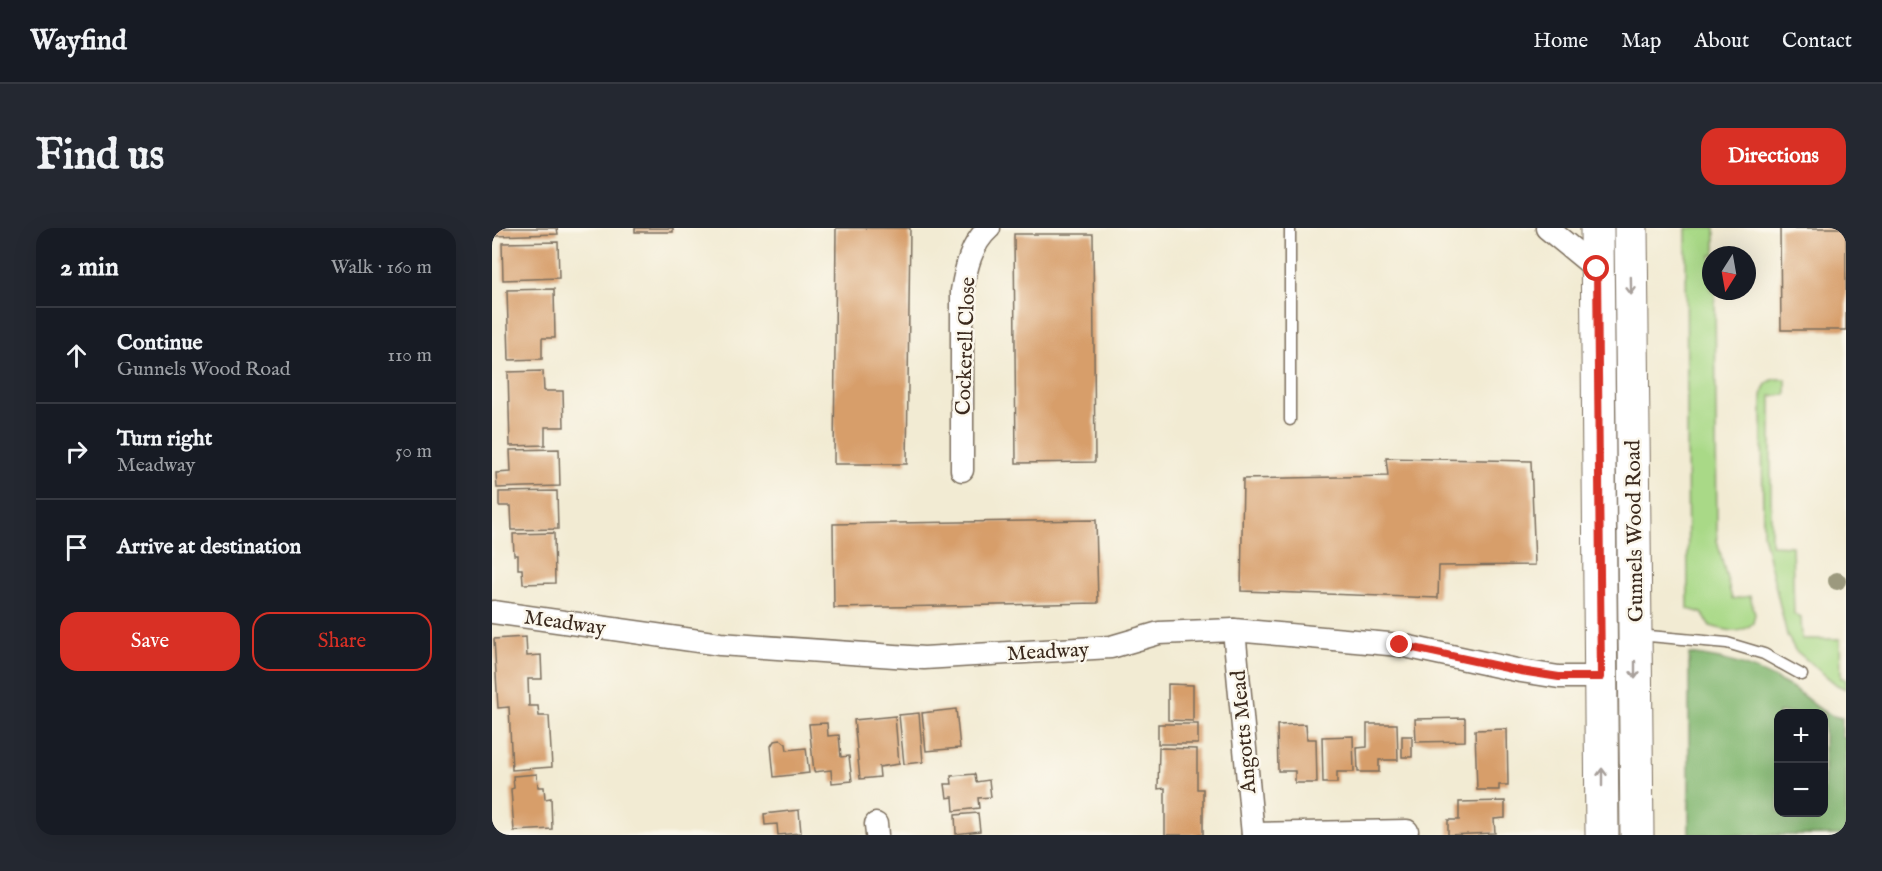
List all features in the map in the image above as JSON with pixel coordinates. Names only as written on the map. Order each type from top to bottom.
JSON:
[{"type":"main road","name":"Gunnels Wood Road","points":[[1597,228],[1602,835]]},
{"type":"main road","name":"Gunnels Wood Road","points":[[1630,228],[1636,835]]},
{"type":"street","name":"Cockerell Close","points":[[962,470],[962,291],[966,268],[974,248],[982,234],[989,228]]},
{"type":"street","points":[[1547,228],[1597,269]]},
{"type":"street","name":"Meadway","points":[[493,612],[720,644],[924,658],[1111,647],[1159,633],[1234,630],[1400,645],[1521,671],[1559,677],[1601,677]]},
{"type":"street","name":"Angotts Mead","points":[[1234,630],[1253,834],[1407,831]]},
{"type":"lane","points":[[1290,228],[1290,420]]},
{"type":"lane","points":[[1635,634],[1727,643],[1764,654],[1802,675]]},
{"type":"green space","points":[[1686,228],[1715,228],[1715,246],[1702,246],[1702,300],[1715,300],[1717,540],[1732,599],[1750,596],[1755,614],[1753,623],[1738,631],[1710,626],[1702,613],[1688,609]]},
{"type":"green space","points":[[1776,379],[1786,379],[1786,395],[1771,396],[1771,545],[1792,546],[1794,614],[1801,618],[1802,639],[1840,639],[1841,678],[1846,679],[1846,689],[1837,685],[1795,650],[1787,635],[1763,534],[1762,398],[1765,385]]},
{"type":"green space","points":[[1689,654],[1729,661],[1766,674],[1791,687],[1820,709],[1774,709],[1774,817],[1828,817],[1828,713],[1842,718],[1842,737],[1846,738],[1846,835],[1689,835]]},
{"type":"building","points":[[495,228],[557,228],[558,234],[495,236]]},
{"type":"building","points":[[635,228],[673,228],[673,232],[635,232]]},
{"type":"building","points":[[836,228],[910,228],[907,464],[834,464]]},
{"type":"building","points":[[1780,228],[1846,228],[1846,330],[1781,330]]},
{"type":"building","points":[[1014,234],[1093,234],[1095,462],[1016,463]]},
{"type":"building","points":[[558,242],[559,278],[503,280],[502,243]]},
{"type":"building","points":[[554,289],[555,338],[542,338],[542,359],[509,360],[507,290]]},
{"type":"building","points":[[543,371],[544,391],[563,391],[564,427],[545,427],[545,445],[510,446],[508,372]]},
{"type":"building","points":[[559,449],[560,486],[497,488],[496,473],[511,472],[510,450]]},
{"type":"building","points":[[1386,458],[1531,461],[1535,565],[1439,566],[1438,598],[1241,591],[1243,479],[1388,476]]},
{"type":"building","points":[[557,491],[558,529],[512,530],[511,506],[499,506],[499,492]]},
{"type":"building","points":[[1096,520],[1098,603],[834,608],[833,524]]},
{"type":"building","points":[[554,533],[555,583],[523,584],[522,569],[518,569],[518,555],[514,555],[513,534]]},
{"type":"building","points":[[526,637],[527,656],[541,655],[542,679],[528,679],[529,706],[538,706],[539,716],[549,716],[552,767],[512,770],[509,707],[498,708],[494,639]]},
{"type":"building","points":[[1168,684],[1193,685],[1193,721],[1168,720]]},
{"type":"building","points":[[956,709],[960,748],[926,751],[922,713]]},
{"type":"building","points":[[919,713],[923,762],[904,764],[899,715]]},
{"type":"building","points":[[895,716],[899,764],[879,767],[880,777],[860,779],[854,720]]},
{"type":"building","points":[[1465,718],[1465,741],[1416,742],[1415,719]]},
{"type":"building","points":[[827,723],[828,736],[839,735],[841,757],[849,756],[852,781],[832,783],[831,770],[814,772],[809,724]]},
{"type":"building","points":[[1158,724],[1198,724],[1198,744],[1158,744]]},
{"type":"building","points":[[1306,724],[1307,739],[1316,739],[1317,783],[1295,783],[1295,771],[1278,771],[1277,725]]},
{"type":"building","points":[[1367,724],[1397,724],[1398,760],[1379,760],[1379,772],[1358,772],[1357,748],[1367,747]]},
{"type":"building","points":[[1507,729],[1508,785],[1499,785],[1499,790],[1477,790],[1475,730]]},
{"type":"building","points":[[1353,736],[1354,772],[1337,772],[1337,783],[1323,783],[1322,737]]},
{"type":"building","points":[[1402,736],[1412,736],[1412,757],[1402,757]]},
{"type":"building","points":[[781,740],[786,744],[787,750],[806,748],[809,773],[774,777],[771,746],[774,741]]},
{"type":"building","points":[[1159,748],[1197,749],[1197,789],[1203,789],[1203,835],[1165,835],[1165,788],[1158,789]]},
{"type":"building","points":[[537,774],[538,787],[544,787],[545,799],[551,798],[552,829],[514,831],[511,789],[514,788],[513,776]]},
{"type":"building","points":[[975,774],[976,782],[989,780],[991,797],[978,798],[979,808],[954,811],[953,797],[947,798],[945,784],[952,784],[951,776]]},
{"type":"building","points":[[1505,801],[1505,818],[1494,819],[1495,833],[1448,835],[1448,820],[1459,820],[1459,802]]},
{"type":"building","points":[[799,810],[801,833],[778,835],[777,824],[765,825],[764,814]]},
{"type":"building","points":[[978,813],[980,831],[956,834],[955,815]]},
{"type":"route","points":[[1400,645],[1521,671],[1559,677],[1601,677],[1597,269]]}]
